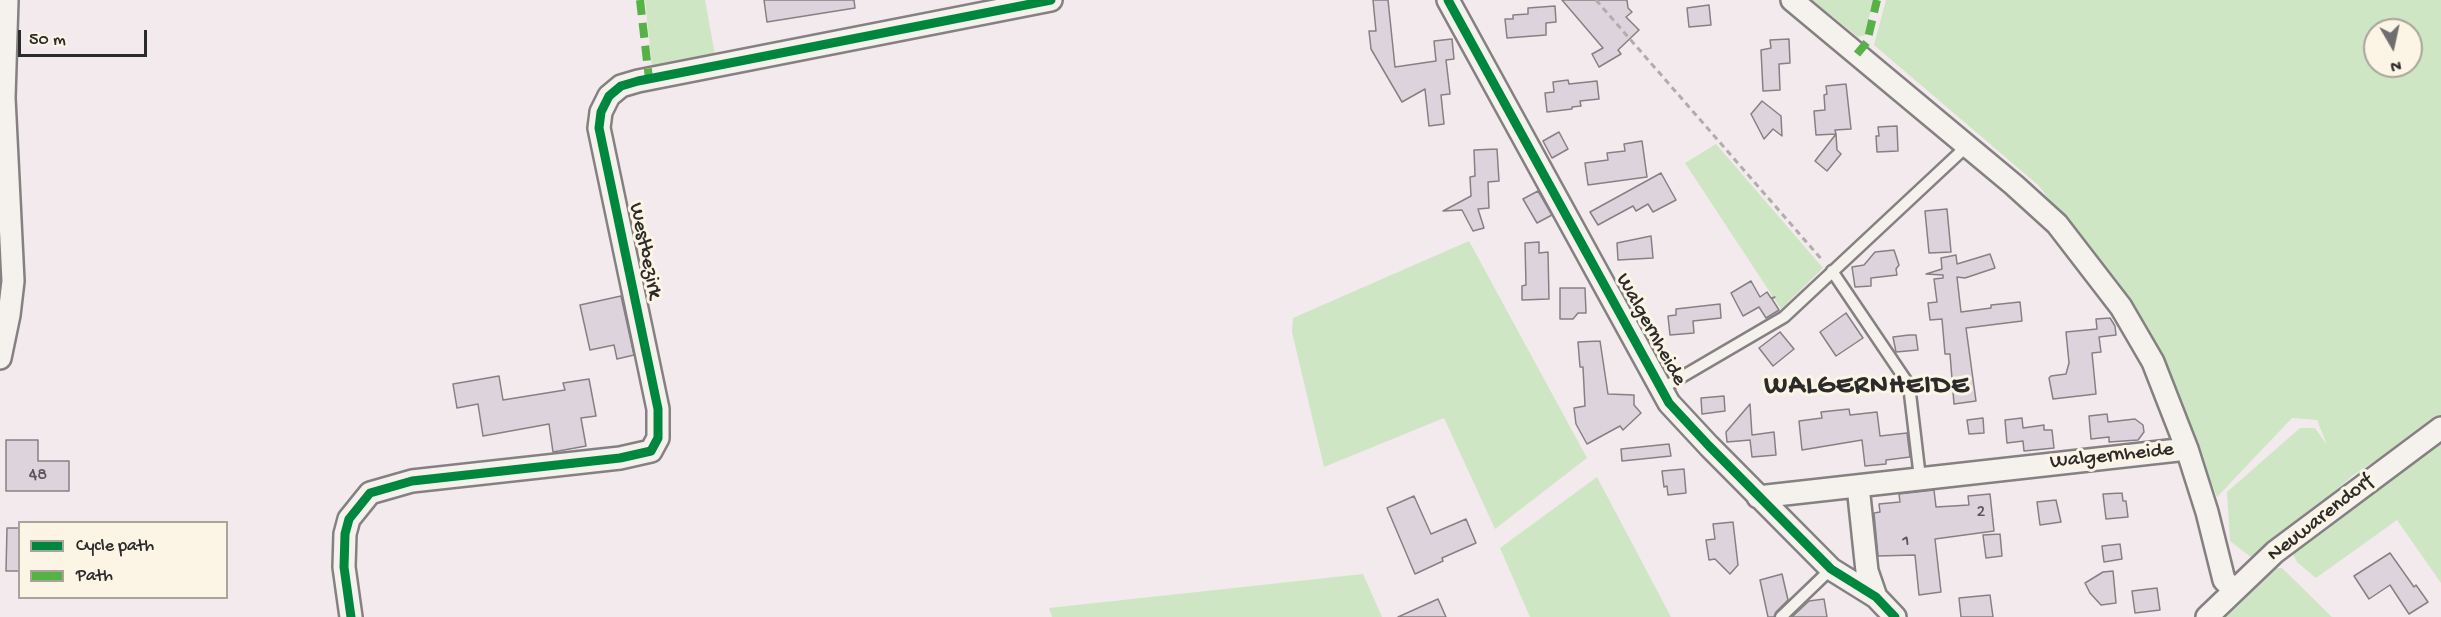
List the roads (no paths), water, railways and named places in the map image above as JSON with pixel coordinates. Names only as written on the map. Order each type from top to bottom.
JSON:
[{"type":"street","points":[[0,358],[13,281],[4,98],[7,0]]},
{"type":"street","name":"Westbezirk","points":[[351,617],[344,567],[345,534],[349,519],[370,493],[412,481],[620,458],[651,451],[658,438],[658,409],[599,128],[601,112],[609,96],[621,86],[638,81],[1051,0]]},
{"type":"street","name":"Walgernheide","points":[[1448,0],[1669,403],[1758,497],[1831,569],[1876,597],[1895,617]]},
{"type":"street","name":"Walgernheide","points":[[1792,0],[2014,185],[2056,224],[2121,307],[2153,362],[2187,449],[2207,512],[2224,580],[2234,590]]},
{"type":"street","name":"Neuwarendorf","points":[[2207,617],[2275,552],[2441,428]]},
{"type":"street","name":"Walgernheide","points":[[1758,497],[2187,449]]},
{"type":"street","name":"Walgernheide","points":[[1858,486],[1867,571],[1876,597]]},
{"type":"lane","points":[[1661,389],[1784,317],[1967,146]]},
{"type":"lane","points":[[1832,271],[1909,385],[1920,478]]},
{"type":"lane","points":[[1781,617],[1831,569]]},
{"type":"district","name":"WALGERNHEIDE","points":[[1867,388]]}]
